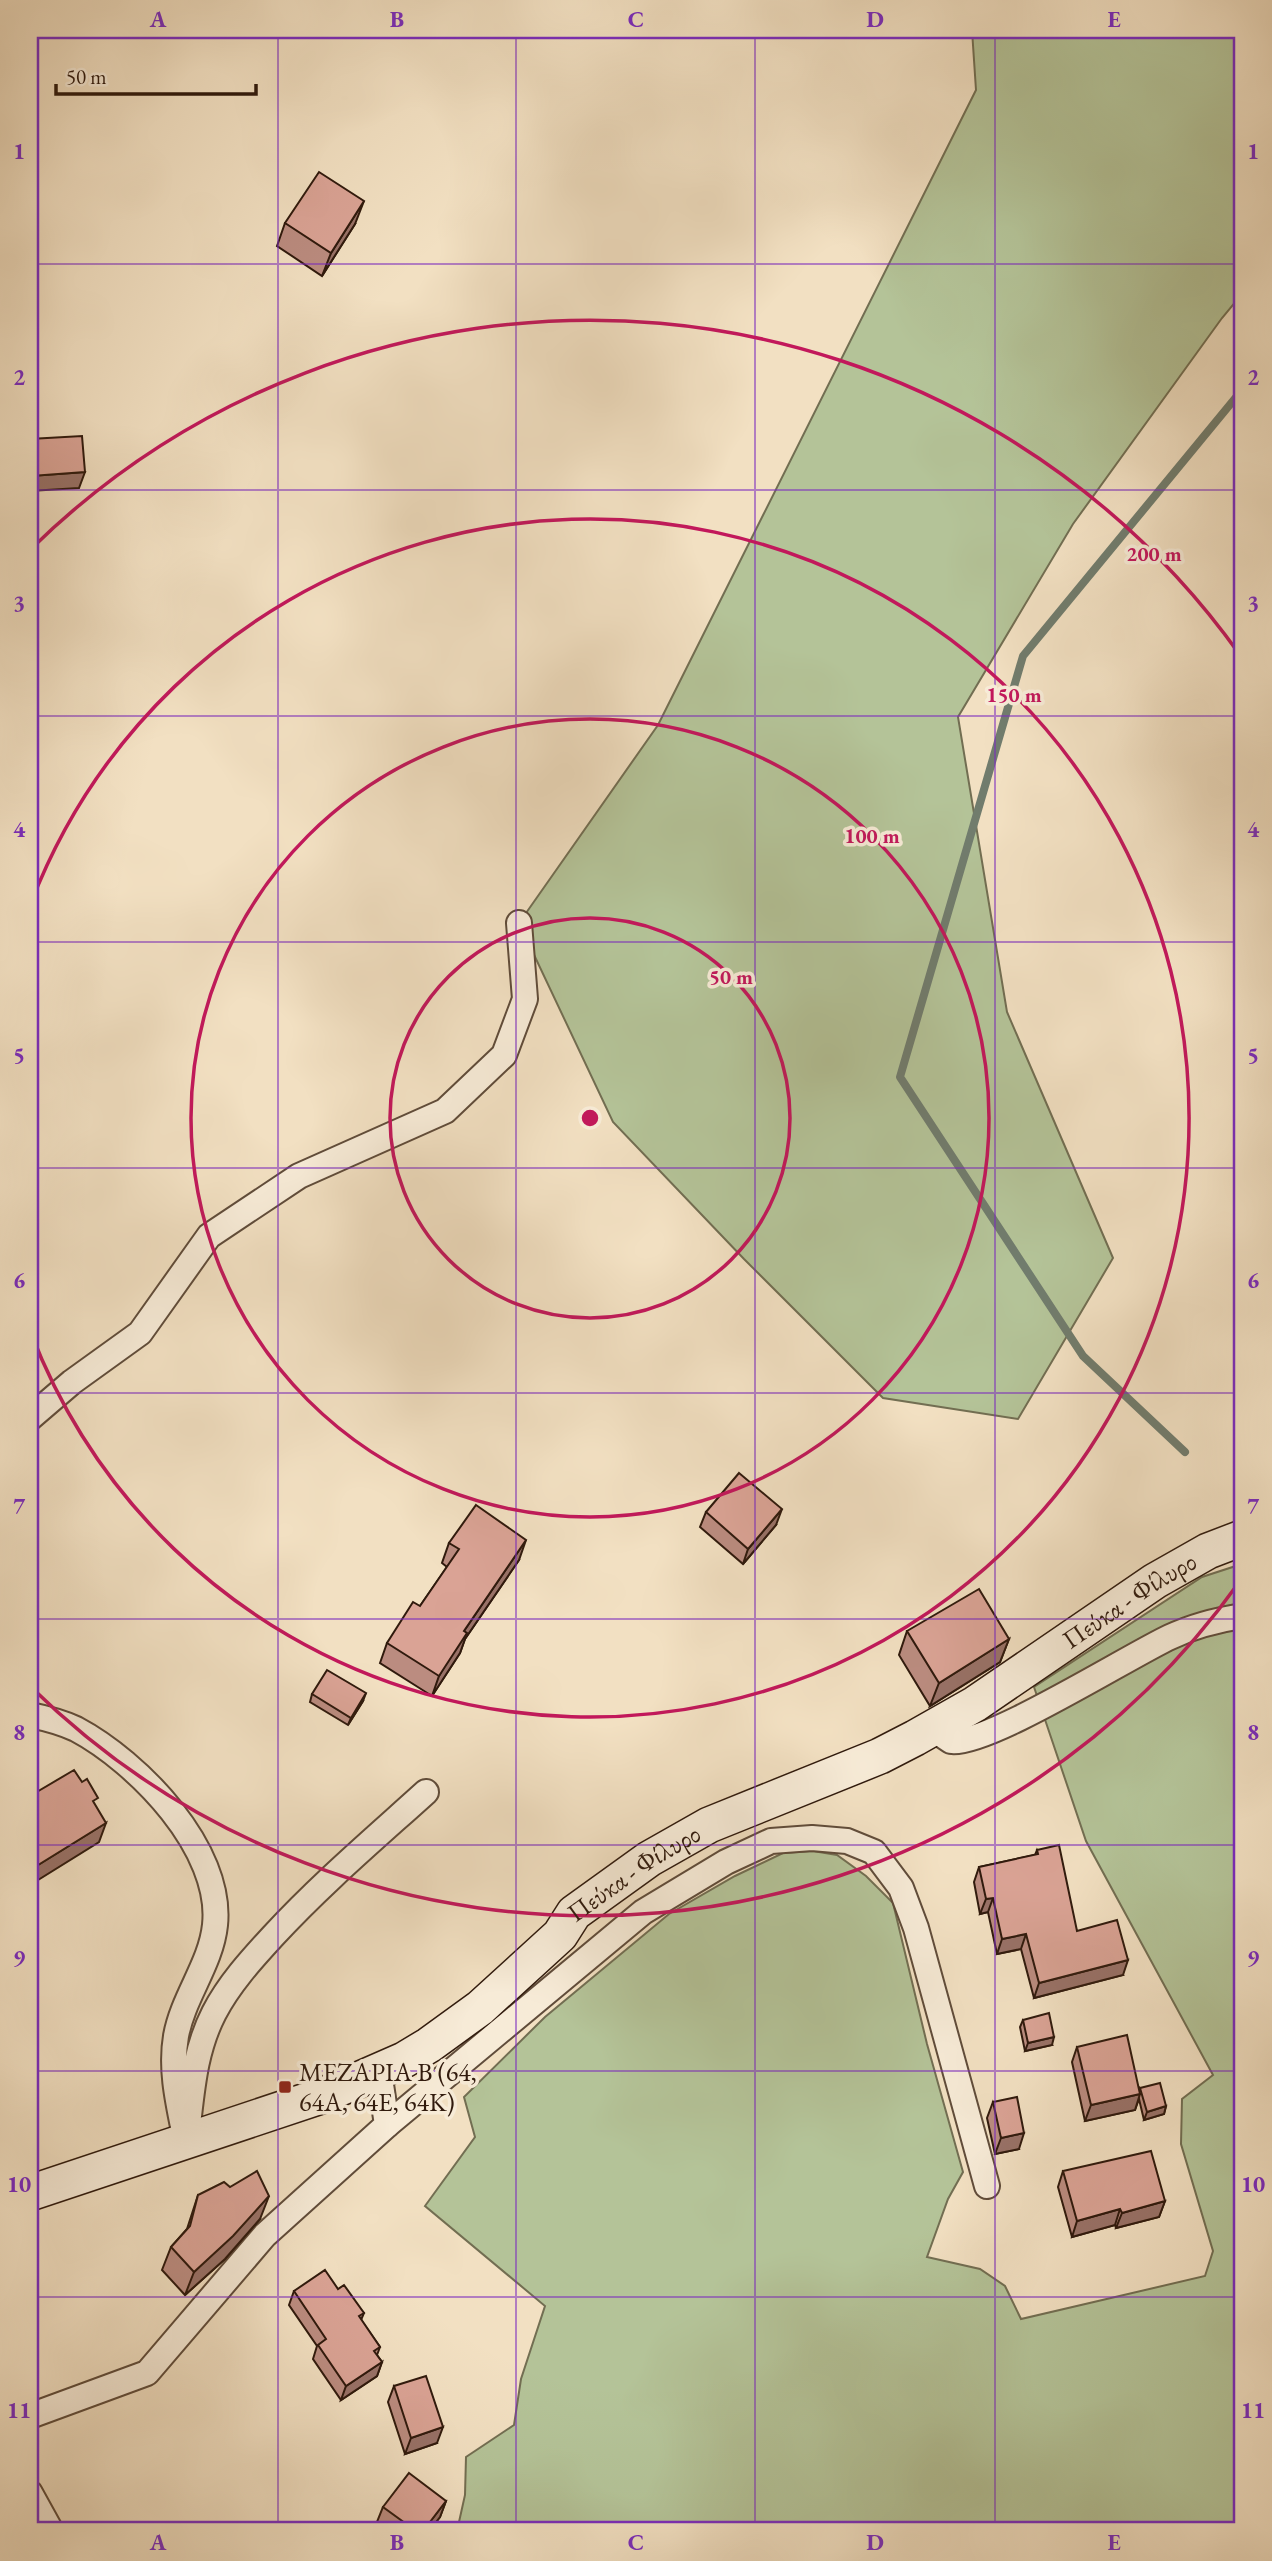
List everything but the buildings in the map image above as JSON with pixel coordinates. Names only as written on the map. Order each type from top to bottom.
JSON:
[{"type":"main road","name":"Πεύκα - Φίλυρο","points":[[30,2193],[324,2095],[429,2045],[480,2008],[560,1935],[574,1913],[649,1859],[709,1825],[880,1756],[936,1726],[975,1704],[1155,1581],[1208,1551],[1242,1538]]},
{"type":"street","points":[[30,1418],[72,1382],[140,1333],[209,1236],[299,1176],[445,1111],[504,1055],[525,999],[519,923]]},
{"type":"street","points":[[936,1726],[942,1735],[951,1741],[971,1738],[1017,1718],[1171,1637],[1202,1624],[1242,1616]]},
{"type":"street","points":[[30,1715],[75,1729],[124,1763],[163,1798],[192,1841],[206,1870],[216,1904],[215,1927],[211,1944],[176,2033],[174,2054],[174,2079],[186,2141]]},
{"type":"street","points":[[186,2141],[194,2068],[214,2012],[232,1983],[314,1893],[426,1792]]},
{"type":"street","points":[[30,2416],[147,2373],[265,2235],[387,2125],[643,1912],[726,1862],[771,1841],[813,1838],[847,1841],[874,1852],[901,1888],[916,1928],[987,2186]]},
{"type":"street","points":[[379,2071],[387,2125]]},
{"type":"street","points":[[30,2493],[51,2531]]},
{"type":"green space","points":[[972,30],[1242,30],[1242,294],[1073,524],[958,717],[1007,1012],[1113,1258],[1018,1419],[883,1398],[744,1259],[613,1122],[519,923],[658,725],[976,90]]},
{"type":"green space","points":[[1242,1564],[1242,2531],[457,2531],[465,2495],[466,2457],[514,2425],[521,2379],[545,2306],[425,2206],[475,2137],[464,2097],[545,2017],[669,1914],[735,1876],[783,1853],[813,1851],[837,1855],[866,1876],[893,1903],[927,2044],[963,2172],[948,2199],[927,2257],[980,2269],[1005,2286],[1021,2319],[1205,2276],[1213,2251],[1181,2144],[1182,2099],[1213,2075],[1086,1841],[1034,1687],[1202,1577]]},
{"type":"waterway","points":[[1185,1452],[1083,1356],[900,1077],[1023,656],[1242,390]]},
{"type":"place","name":"ΜΕΖΑΡΙΑ B (64, 64Α, 64Ε, 64Κ)","points":[[285,2087]]}]
